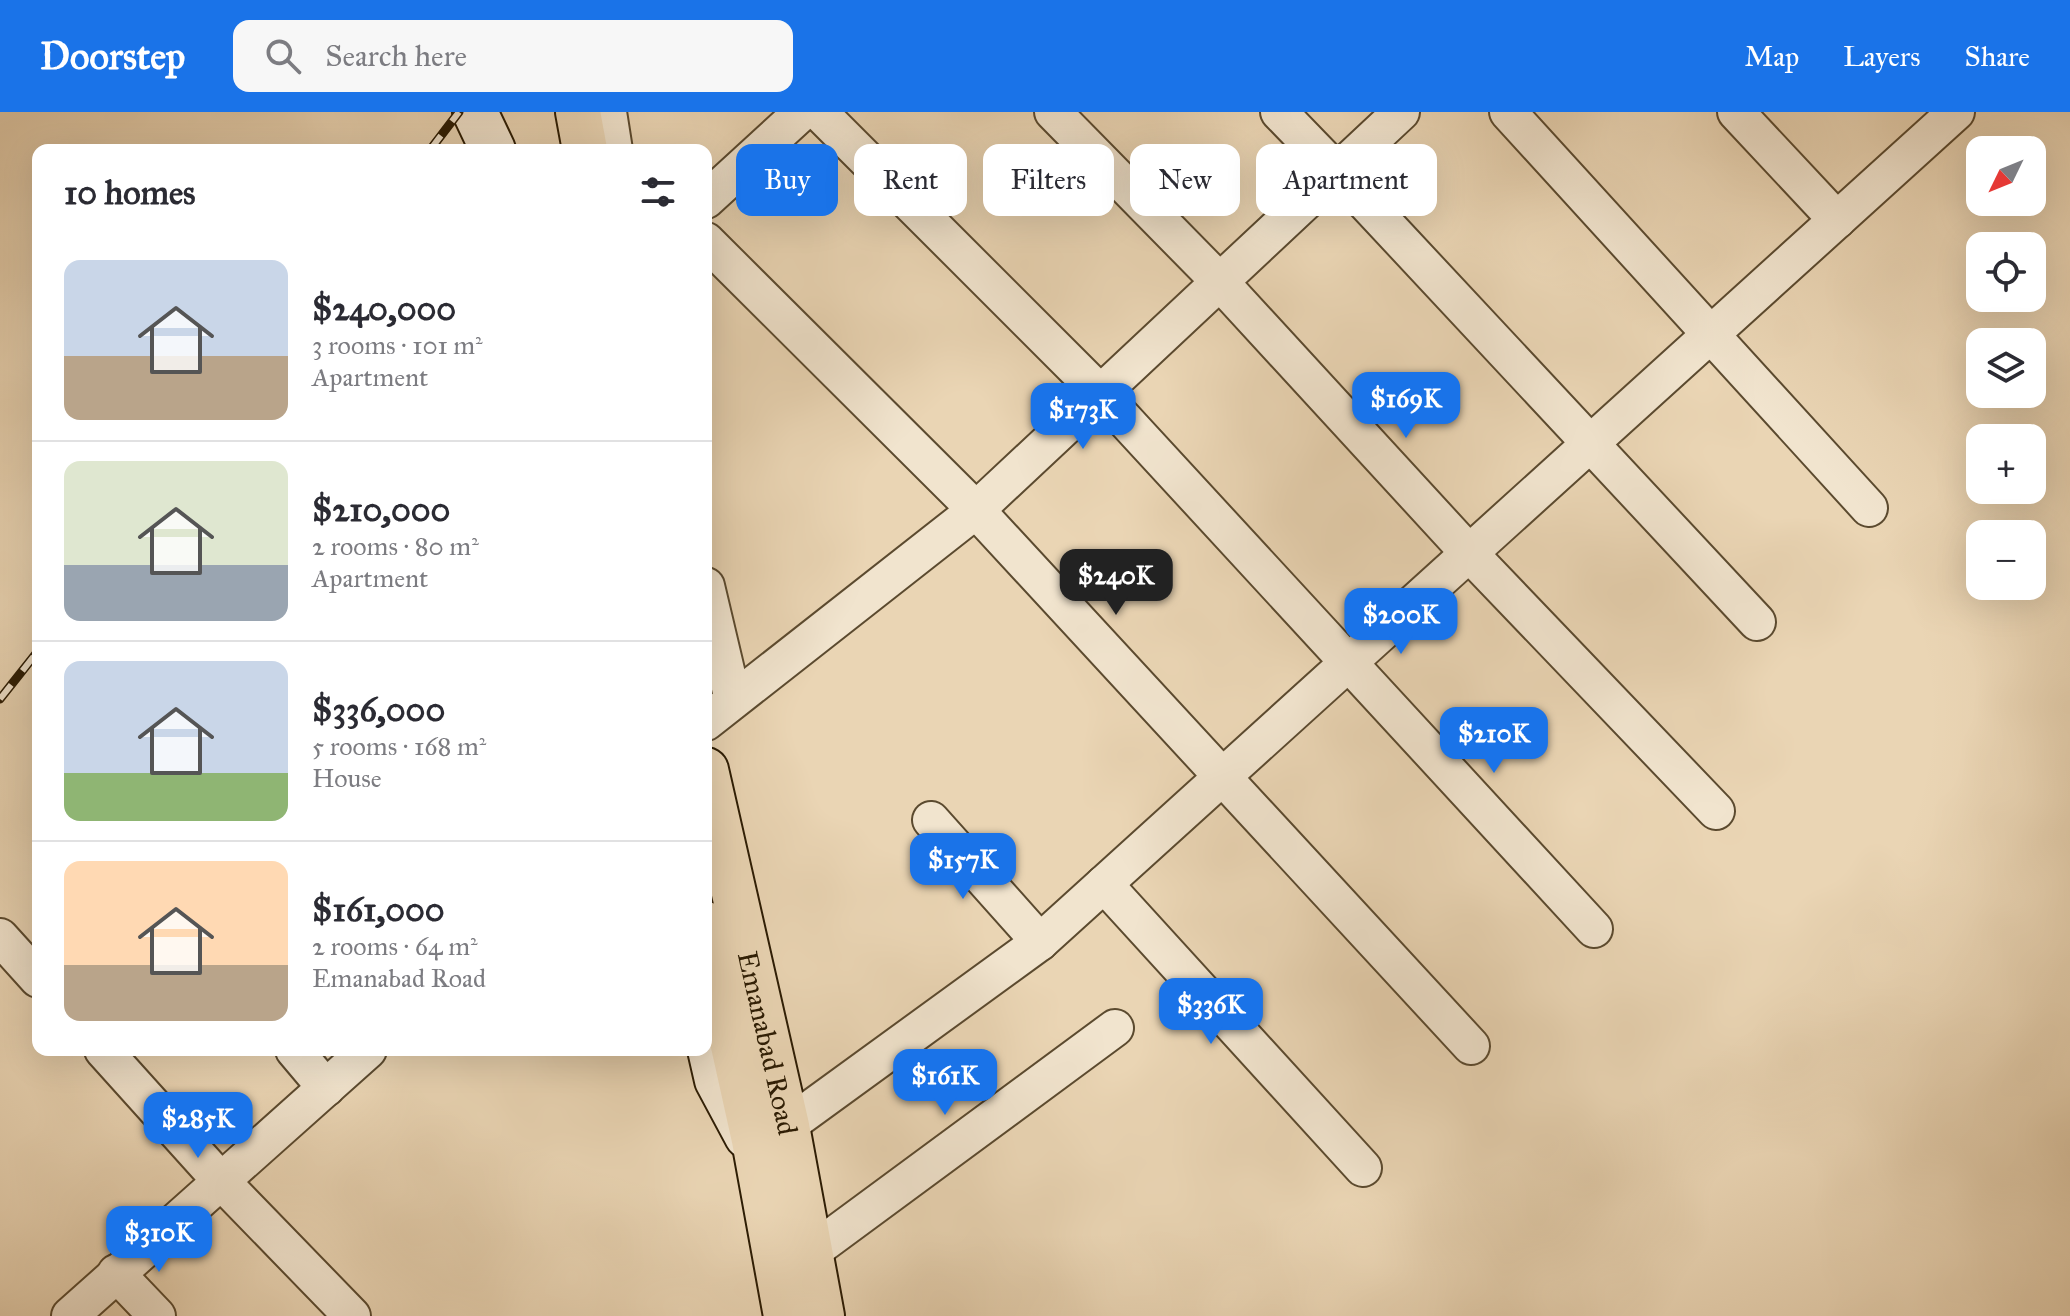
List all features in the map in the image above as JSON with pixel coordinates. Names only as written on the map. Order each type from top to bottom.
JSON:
[{"type":"main road","points":[[475,112],[490,144]]},
{"type":"main road","points":[[553,112],[559,144]]},
{"type":"main road","points":[[578,112],[584,144]]},
{"type":"main road","name":"Emanabad Road","points":[[712,804],[771,1140],[786,1316]]},
{"type":"main road","name":"Emanabad Road","points":[[712,944],[771,1140],[810,1253],[822,1316]]},
{"type":"main road","points":[[712,1056],[717,1080],[771,1140]]},
{"type":"street","points":[[608,112],[613,144]]},
{"type":"street","points":[[712,194],[802,112]]},
{"type":"street","points":[[819,112],[1101,394],[1594,929]]},
{"type":"street","points":[[1053,112],[1220,282],[1469,553],[1716,811]]},
{"type":"street","points":[[1279,112],[1310,144]]},
{"type":"street","points":[[1367,144],[1401,112]]},
{"type":"street","points":[[1508,112],[1869,508]]},
{"type":"street","points":[[1736,112],[1837,220]]},
{"type":"street","points":[[771,1140],[1040,942],[1956,112]]},
{"type":"street","points":[[719,711],[976,510],[1290,216]]},
{"type":"street","points":[[1378,216],[1757,622]]},
{"type":"street","points":[[712,247],[976,510],[1471,1046]]},
{"type":"street","points":[[712,644],[719,711]]},
{"type":"street","points":[[931,820],[1040,942]]},
{"type":"street","points":[[1104,884],[1363,1168]]},
{"type":"street","points":[[0,937],[32,972]]},
{"type":"street","points":[[810,1253],[1115,1028]]},
{"type":"street","points":[[108,1056],[221,1181],[352,1316]]},
{"type":"street","points":[[299,1056],[326,1088]]},
{"type":"street","points":[[70,1316],[361,1056]]},
{"type":"street","points":[[116,1273],[157,1316]]},
{"type":"railway","points":[[435,144],[459,112]]},
{"type":"railway","points":[[0,699],[32,659]]}]
